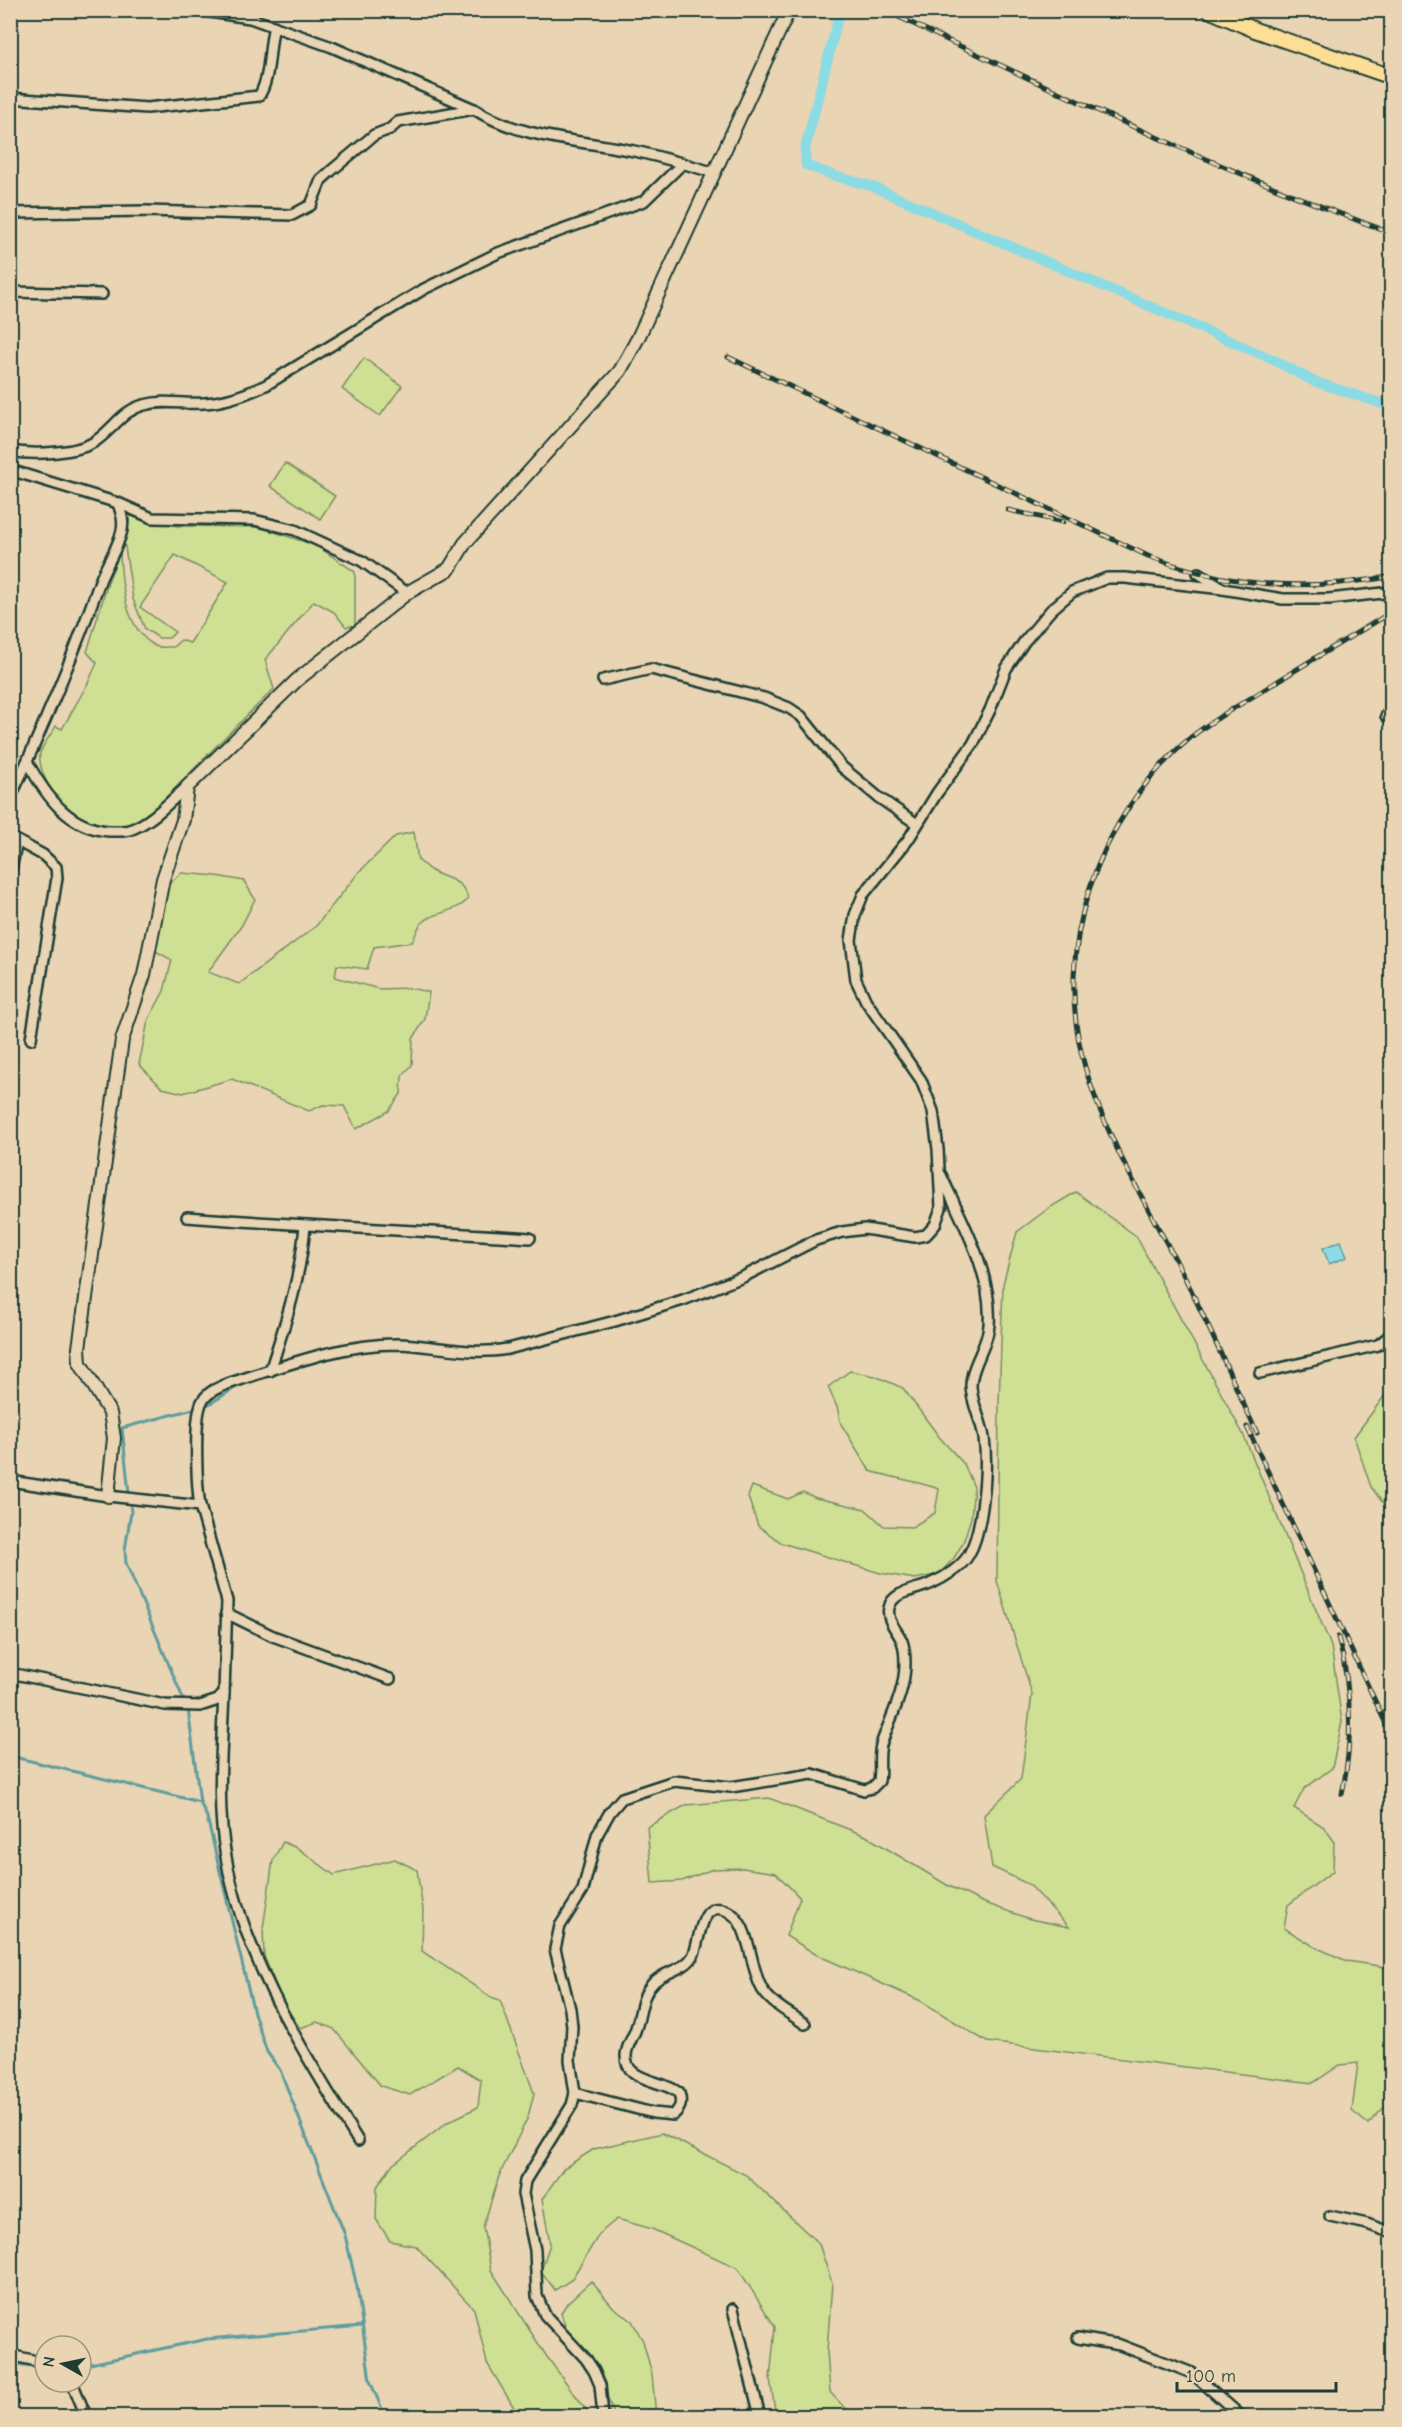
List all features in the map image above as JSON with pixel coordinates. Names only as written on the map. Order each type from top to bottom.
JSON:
[{"type":"main road","points":[[1209,10],[1256,30],[1392,77]]},
{"type":"street","points":[[196,10],[250,18],[332,47],[474,109],[492,120],[543,136],[635,151],[716,172]]},
{"type":"street","points":[[28,763],[44,791],[69,817],[97,830],[132,830],[153,816],[187,786],[297,680],[407,593],[448,568],[465,543],[620,371],[638,338],[716,172],[739,115],[789,10]]},
{"type":"street","points":[[10,98],[40,102],[147,108],[259,96],[265,87],[269,46],[274,26]]},
{"type":"street","points":[[10,213],[146,211],[292,215],[311,205],[321,180],[374,135],[390,129],[398,122],[474,109]]},
{"type":"street","points":[[10,451],[39,453],[82,447],[95,442],[128,410],[166,401],[203,404],[240,396],[266,385],[424,289],[498,253],[644,201],[682,164]]},
{"type":"street","points":[[10,292],[102,294]]},
{"type":"street","points":[[10,470],[118,503],[152,518],[254,520],[295,530],[362,561],[407,593]]},
{"type":"street","points":[[10,799],[28,763],[85,624],[104,570],[121,534],[123,520],[118,503]]},
{"type":"street","points":[[1198,573],[1223,590]]},
{"type":"street","points":[[358,2141],[309,2060],[265,1979],[237,1906],[225,1855],[221,1788],[227,1601],[200,1506],[196,1424],[200,1407],[213,1389],[336,1352],[398,1344],[491,1352],[615,1321],[683,1300],[743,1277],[816,1240],[842,1232],[865,1229],[910,1237],[926,1235],[935,1225],[941,1208],[933,1111],[921,1080],[866,1000],[856,980],[851,940],[855,915],[862,895],[891,862],[973,744],[990,710],[1006,669],[1051,610],[1072,592],[1107,578],[1125,578],[1283,598],[1329,599],[1392,592]]},
{"type":"street","points":[[603,680],[651,669],[764,698],[789,708],[801,716],[842,767],[878,797],[917,824]]},
{"type":"street","points":[[108,1496],[114,1438],[110,1413],[80,1363],[79,1348],[122,1040],[144,975],[163,879],[183,820],[187,786]]},
{"type":"street","points":[[10,874],[14,839],[43,855],[56,867],[57,878],[31,1039]]},
{"type":"street","points":[[603,2416],[600,2385],[594,2371],[586,2359],[545,2315],[537,2296],[535,2250],[523,2194],[525,2181],[572,2105],[575,2093],[570,2060],[572,2026],[570,2009],[555,1949],[560,1926],[583,1890],[597,1835],[609,1812],[622,1798],[674,1781],[731,1787],[812,1774],[864,1790],[872,1788],[879,1782],[881,1745],[903,1688],[905,1662],[902,1642],[888,1615],[889,1605],[895,1598],[910,1590],[928,1585],[951,1572],[968,1557],[975,1543],[986,1464],[984,1436],[973,1404],[971,1384],[985,1345],[990,1306],[977,1251],[939,1170]]},
{"type":"street","points":[[187,1217],[305,1227],[401,1229],[530,1238]]},
{"type":"street","points":[[270,1371],[294,1296],[302,1263],[305,1227]]},
{"type":"street","points":[[1392,1292],[1392,1308]]},
{"type":"street","points":[[1260,1373],[1378,1345],[1392,1331]]},
{"type":"street","points":[[10,1481],[108,1496],[200,1506]]},
{"type":"street","points":[[226,1613],[273,1636],[390,1678]]},
{"type":"street","points":[[10,1672],[165,1705],[200,1706],[218,1700],[224,1693]]},
{"type":"street","points":[[575,2093],[653,2113],[673,2115],[678,2110],[681,2105],[679,2093],[633,2072],[627,2066],[627,2050],[636,2029],[647,1990],[656,1980],[686,1964],[693,1956],[702,1923],[708,1913],[717,1909],[735,1916],[744,1928],[753,1968],[763,1991],[805,2024]]},
{"type":"street","points":[[1330,2216],[1367,2224],[1392,2233]]},
{"type":"street","points":[[733,2309],[760,2416]]},
{"type":"street","points":[[1078,2338],[1120,2345],[1192,2373],[1241,2416]]},
{"type":"street","points":[[10,2355],[33,2360]]},
{"type":"street","points":[[77,2394],[86,2416]]},
{"type":"green space","points":[[364,358],[402,386],[380,416],[342,389]]},
{"type":"green space","points":[[285,463],[335,496],[320,519],[270,486]]},
{"type":"green space","points":[[131,514],[142,519],[177,526],[259,527],[317,546],[355,572],[355,625],[346,627],[334,612],[314,601],[265,660],[274,689],[156,807],[134,823],[123,827],[112,827],[90,822],[61,801],[46,780],[40,754],[56,726],[62,729],[97,663],[87,652],[109,579],[120,553],[124,591],[131,617],[137,629],[157,647],[173,647],[181,640],[190,643],[228,582],[175,555],[140,607],[175,632],[169,638],[159,638],[145,629],[133,599],[124,541]]},
{"type":"green space","points":[[414,832],[418,860],[430,870],[458,883],[466,892],[468,899],[458,907],[426,920],[421,924],[412,942],[374,947],[367,969],[337,965],[335,977],[379,989],[409,988],[429,992],[425,1019],[413,1039],[412,1065],[402,1076],[401,1094],[389,1111],[356,1129],[344,1106],[323,1105],[309,1111],[232,1079],[183,1093],[162,1088],[139,1064],[148,1021],[164,991],[172,960],[154,950],[166,887],[181,873],[244,881],[255,899],[242,925],[208,972],[239,984],[316,926],[359,872],[396,836]]},
{"type":"green space","points":[[1076,1192],[1136,1236],[1243,1434],[1331,1646],[1342,1722],[1332,1768],[1304,1789],[1294,1808],[1324,1827],[1334,1841],[1333,1871],[1288,1905],[1284,1928],[1315,1947],[1347,1961],[1391,1968],[1391,2100],[1368,2124],[1352,2111],[1358,2063],[1340,2065],[1313,2083],[987,2042],[921,2001],[817,1955],[786,1936],[800,1898],[776,1873],[743,1868],[713,1869],[682,1881],[652,1883],[647,1827],[686,1805],[769,1798],[866,1836],[947,1885],[982,1902],[1030,1919],[1069,1927],[1030,1885],[992,1867],[984,1815],[1021,1779],[1032,1694],[997,1581],[1003,1284],[1017,1232],[1049,1208]]},
{"type":"green space","points":[[850,1371],[875,1376],[903,1388],[940,1438],[964,1464],[974,1487],[971,1518],[963,1543],[954,1558],[939,1574],[915,1579],[880,1573],[782,1543],[758,1526],[748,1497],[752,1486],[788,1499],[803,1492],[816,1498],[865,1509],[884,1526],[912,1527],[935,1513],[939,1489],[870,1471],[841,1424],[837,1407],[828,1387]]},
{"type":"green space","points":[[1391,1387],[1391,1514],[1371,1487],[1354,1437]]},
{"type":"green space","points":[[283,1842],[299,1849],[334,1875],[395,1859],[417,1870],[423,1910],[422,1951],[491,1997],[500,2000],[534,2093],[528,2117],[499,2176],[483,2227],[491,2270],[547,2357],[591,2416],[519,2416],[487,2363],[474,2309],[416,2246],[390,2241],[376,2219],[377,2187],[391,2166],[448,2122],[478,2107],[481,2080],[458,2066],[410,2095],[381,2086],[334,2029],[317,2022],[300,2028],[284,2005],[264,1956],[263,1929],[273,1860]]},
{"type":"green space","points":[[662,2133],[746,2175],[819,2244],[832,2283],[827,2351],[830,2392],[852,2416],[776,2416],[770,2379],[775,2327],[738,2268],[652,2229],[617,2219],[600,2233],[571,2280],[555,2290],[541,2271],[550,2244],[542,2199],[564,2168],[594,2149]]},
{"type":"green space","points":[[591,2281],[614,2308],[632,2321],[643,2341],[652,2374],[656,2416],[615,2416],[590,2356],[568,2335],[561,2313],[567,2303]]},
{"type":"water","points":[[1341,1241],[1347,1257],[1329,1264],[1323,1248]]},
{"type":"waterway","points":[[840,10],[805,149],[806,165],[871,186],[1272,359],[1313,381],[1392,407]]},
{"type":"waterway","points":[[203,1406],[259,1378]]},
{"type":"waterway","points":[[185,1703],[126,1563],[125,1550],[131,1512],[122,1428],[197,1408]]},
{"type":"waterway","points":[[188,1709],[200,1802]]},
{"type":"waterway","points":[[10,1756],[200,1802],[207,1817],[254,2013],[267,2052],[280,2070],[345,2235],[357,2287],[370,2381],[385,2416]]},
{"type":"waterway","points":[[93,2363],[207,2339],[362,2326]]},
{"type":"waterway","points":[[10,2363],[33,2366]]},
{"type":"railway","points":[[884,10],[1198,156],[1392,233]]},
{"type":"railway","points":[[728,357],[1148,556],[1173,565],[1220,577],[1266,584],[1315,585],[1392,576]]},
{"type":"railway","points":[[1008,510],[1063,522]]},
{"type":"railway","points":[[1257,1433],[1192,1292],[1116,1146],[1094,1094],[1085,1067],[1076,1022],[1074,976],[1079,931],[1090,888],[1107,845],[1130,806],[1157,770],[1207,725],[1392,612]]},
{"type":"railway","points":[[1247,1427],[1392,1737]]},
{"type":"railway","points":[[1338,1637],[1346,1676],[1349,1715],[1348,1754],[1342,1794]]}]
